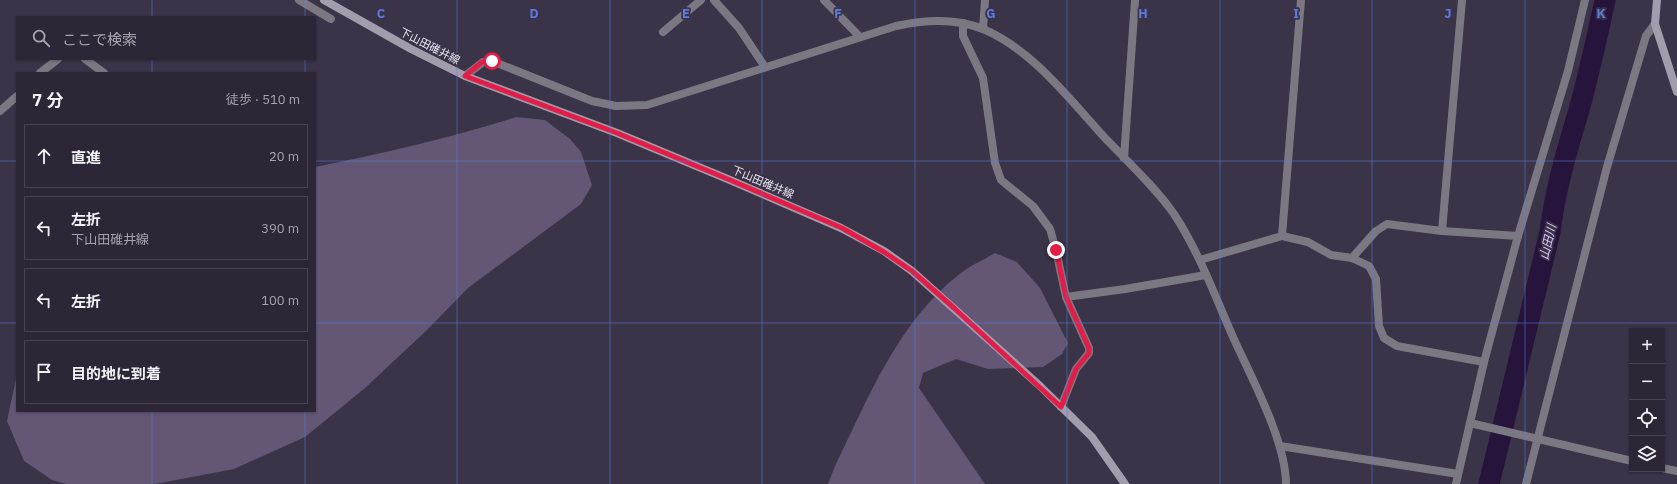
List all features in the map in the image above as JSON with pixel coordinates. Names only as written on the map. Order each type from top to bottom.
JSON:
[{"type":"main road","name":"下山田碓井線","points":[[324,0],[405,46],[465,76],[617,133],[730,180],[842,228],[878,248],[912,271],[1061,407],[1092,437],[1125,484]]},
{"type":"main road","points":[[1656,0],[1655,24],[1677,92]]},
{"type":"street","points":[[299,0],[331,19]]},
{"type":"street","points":[[662,32],[700,0]]},
{"type":"street","points":[[714,0],[739,28],[766,67]]},
{"type":"street","points":[[824,0],[860,37]]},
{"type":"street","points":[[983,29],[985,0]]},
{"type":"street","points":[[1124,158],[1135,0]]},
{"type":"street","points":[[1282,236],[1301,0]]},
{"type":"street","points":[[1442,231],[1462,0]]},
{"type":"street","points":[[1456,484],[1473,424],[1484,362],[1518,236],[1568,71],[1585,0]]},
{"type":"street","points":[[465,76],[482,62],[492,61],[592,101],[616,106],[647,105],[860,37],[915,22],[962,23],[983,29],[1011,45],[1036,64],[1124,158],[1173,214],[1200,260],[1280,446],[1286,474],[1286,484]]},
{"type":"street","points":[[962,23],[962,36],[982,78],[995,163],[1001,180],[1033,206],[1050,228],[1066,297],[1089,348],[1089,353],[1076,369],[1061,407]]},
{"type":"street","points":[[1526,484],[1607,167],[1646,36],[1655,24]]},
{"type":"street","points":[[41,72],[57,60]]},
{"type":"street","points":[[86,60],[103,72]]},
{"type":"street","points":[[0,111],[16,97]]},
{"type":"street","points":[[1352,258],[1376,231],[1387,224],[1442,231],[1518,236]]},
{"type":"street","points":[[1200,260],[1282,236],[1308,242],[1332,255],[1352,258],[1370,266],[1376,279],[1379,326],[1384,338],[1397,346],[1484,362]]},
{"type":"street","points":[[1066,297],[1125,289],[1206,275]]},
{"type":"street","points":[[1473,424],[1629,460]]},
{"type":"street","points":[[1280,446],[1458,474]]},
{"type":"street","points":[[1665,469],[1677,471]]},
{"type":"shaded area","points":[[516,117],[545,120],[570,139],[581,152],[592,185],[581,204],[468,288],[427,330],[365,388],[305,437],[234,469],[155,484],[66,484],[52,480],[24,461],[7,421],[16,379],[16,412],[316,412],[316,167],[416,145]]},
{"type":"shaded area","points":[[995,253],[1017,262],[1040,288],[1068,343],[1062,354],[1043,367],[988,369],[956,359],[923,373],[919,388],[985,484],[828,484],[835,466],[873,387],[902,337],[939,292],[965,270]]},
{"type":"waterway","name":"山田川","points":[[1489,484],[1550,232],[1558,185],[1586,83],[1605,0]]},
{"type":"route","points":[[492,61],[482,62],[465,76],[617,133],[730,180],[842,228],[884,252],[912,271],[1040,386],[1061,407],[1076,369],[1089,353],[1089,348],[1066,297],[1056,250]]}]
